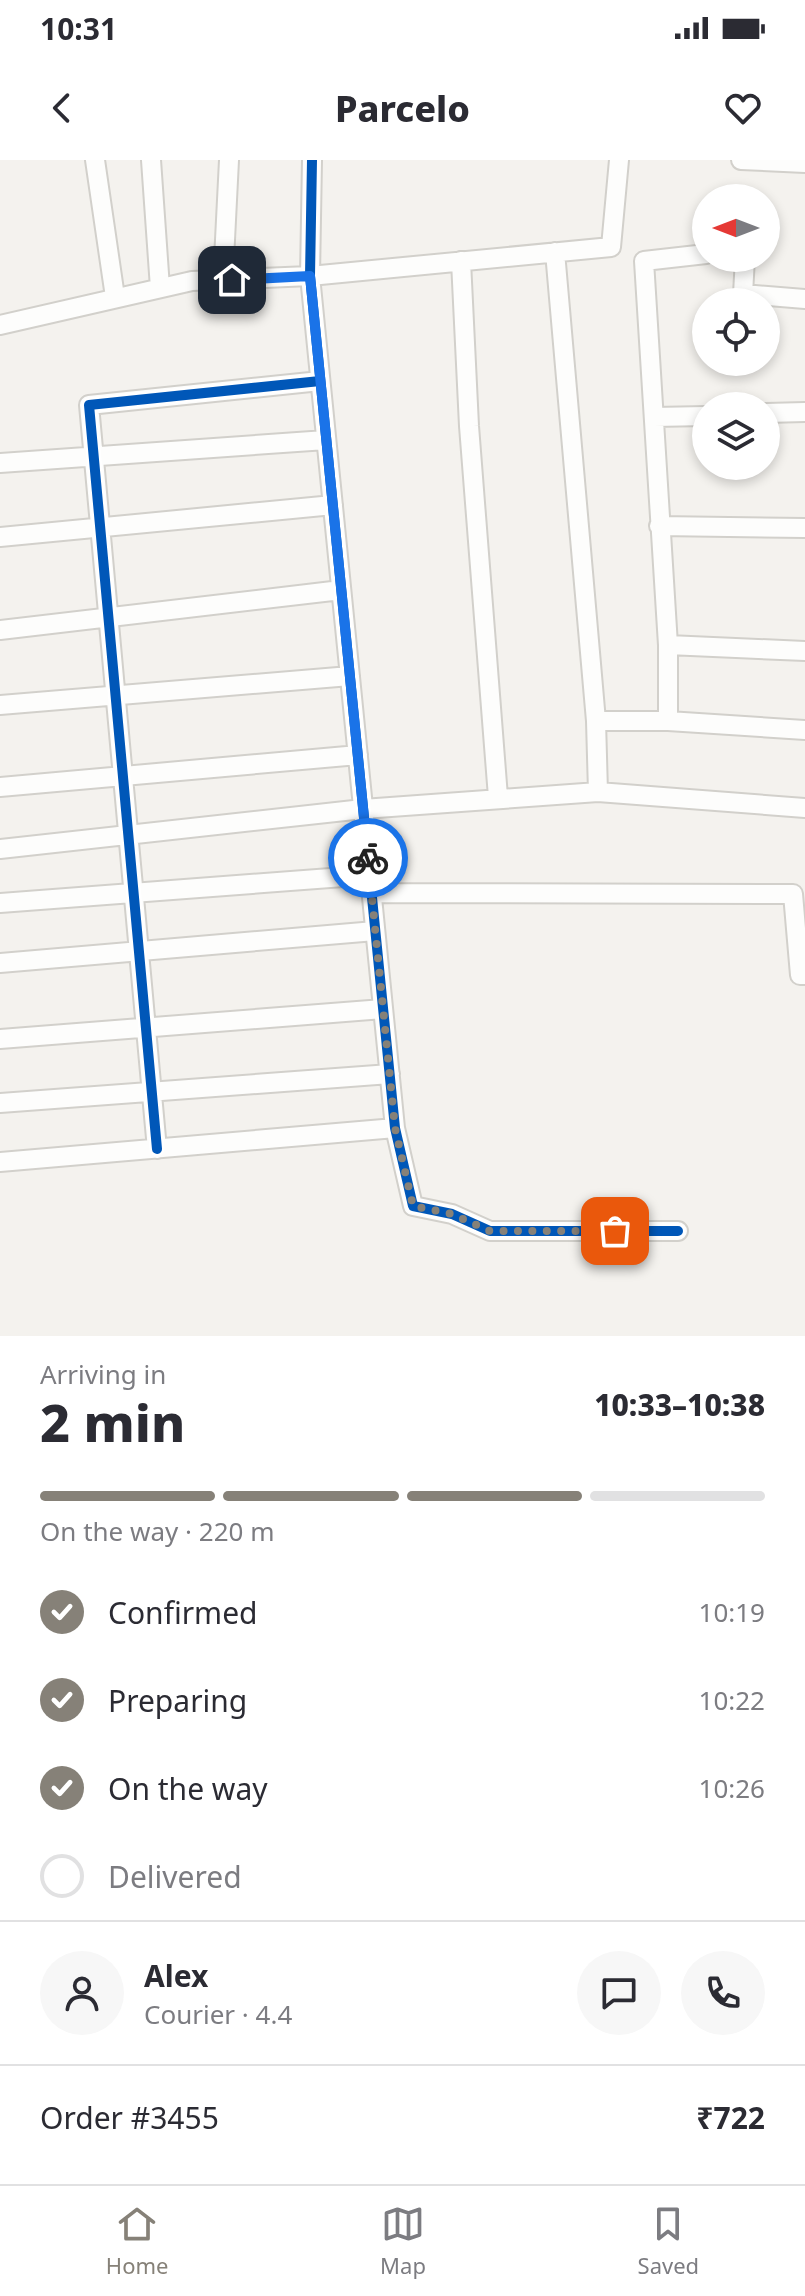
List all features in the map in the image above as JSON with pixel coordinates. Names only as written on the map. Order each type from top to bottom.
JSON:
[{"type":"street","points":[[95,160],[115,297]]},
{"type":"street","points":[[151,160],[160,288]]},
{"type":"street","points":[[223,280],[229,160]]},
{"type":"street","points":[[312,160],[310,276],[320,381],[395,1128],[413,1206],[452,1214],[490,1231],[678,1231]]},
{"type":"street","points":[[0,325],[192,281],[310,276],[611,247],[619,160]]},
{"type":"street","points":[[741,160],[805,163]]},
{"type":"street","points":[[555,252],[596,721],[598,792]]},
{"type":"street","points":[[668,721],[668,645],[644,261],[692,256]]},
{"type":"street","points":[[461,261],[469,426],[498,797]]},
{"type":"street","points":[[744,272],[743,294],[805,299]]},
{"type":"street","points":[[157,1149],[89,405],[320,381]]},
{"type":"street","points":[[780,413],[805,412]]},
{"type":"street","points":[[654,417],[692,416]]},
{"type":"street","points":[[0,463],[326,440]]},
{"type":"street","points":[[0,537],[333,505]]},
{"type":"street","points":[[659,526],[805,528]]},
{"type":"street","points":[[0,630],[341,590]]},
{"type":"street","points":[[668,645],[805,651]]},
{"type":"street","points":[[0,705],[350,676]]},
{"type":"street","points":[[596,721],[668,721],[805,730]]},
{"type":"street","points":[[0,787],[358,755]]},
{"type":"street","points":[[0,849],[498,797],[548,797],[598,792],[805,808]]},
{"type":"street","points":[[0,903],[371,884],[799,895],[800,975],[805,975]]},
{"type":"street","points":[[0,963],[375,931]]},
{"type":"street","points":[[0,1039],[383,1009]]},
{"type":"street","points":[[0,1103],[390,1074]]},
{"type":"street","points":[[0,1162],[395,1128]]},
{"type":"cycle path","points":[[312,160],[310,276],[395,1128],[413,1206],[452,1214],[490,1231],[678,1231]]},
{"type":"cycle path","points":[[157,1149],[89,405],[320,381]]},
{"type":"way so far","points":[[368,858],[395,1128],[413,1206],[452,1214],[490,1231],[615,1231]]},
{"type":"route","points":[[232,280],[310,276],[368,858]]}]
